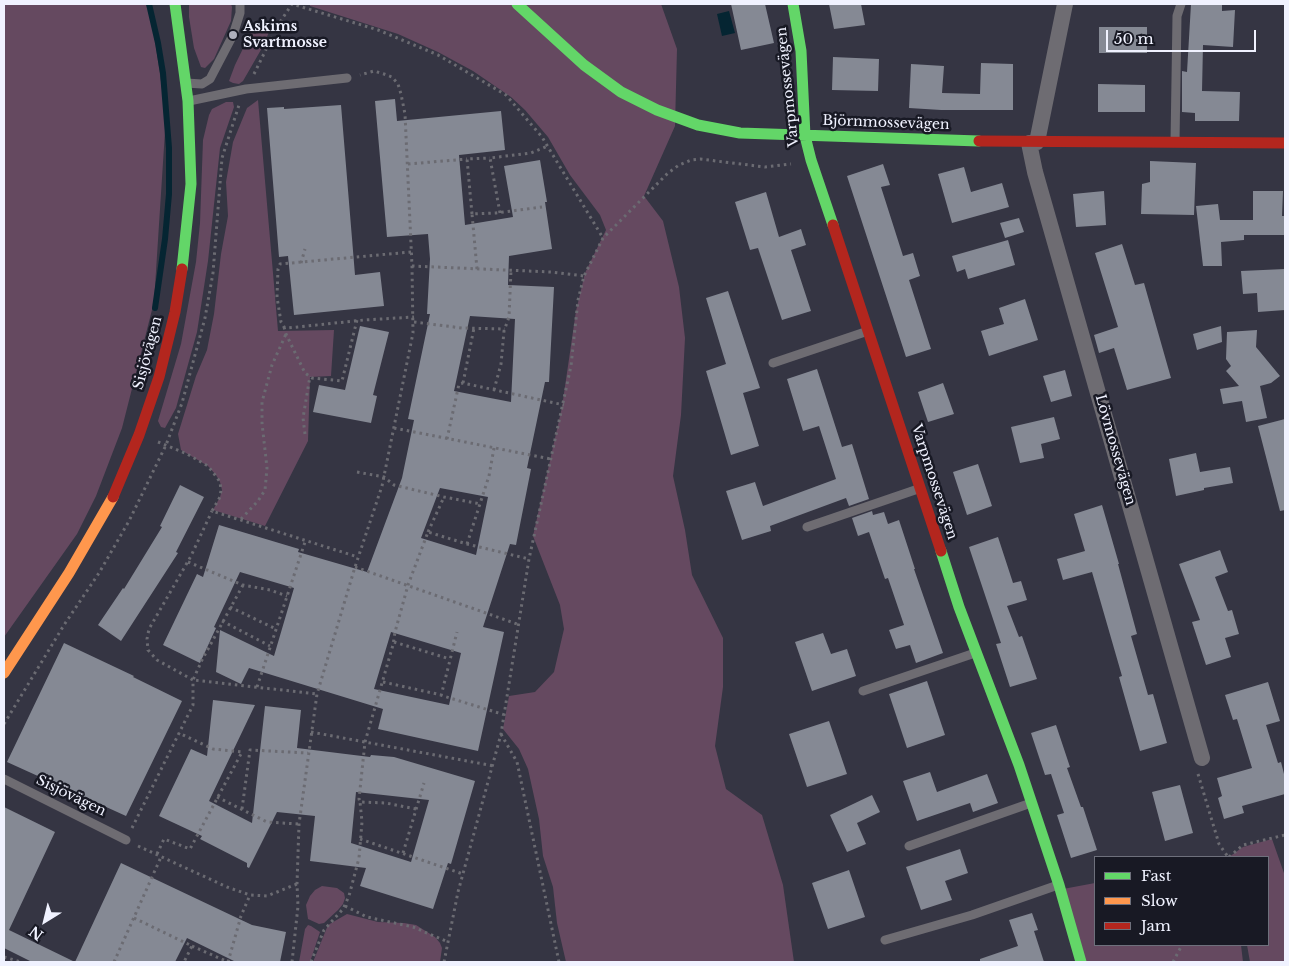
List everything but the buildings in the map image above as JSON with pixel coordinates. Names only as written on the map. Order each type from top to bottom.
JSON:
[{"type":"street","name":"Sisjövägen","points":[[4,673],[69,573],[111,501],[140,435],[159,377],[175,312],[184,255],[191,184],[188,101],[175,4]]},
{"type":"street","name":"Björnmossevägen","points":[[517,4],[584,65],[621,92],[657,110],[698,125],[740,133],[1033,143],[1285,143]]},
{"type":"street","name":"Varpmossevägen","points":[[793,4],[801,52],[805,136],[811,160],[975,653],[1031,803],[1081,962]]},
{"type":"street","name":"Lövmossevägen","points":[[1065,4],[1033,143],[1035,172],[1202,758]]},
{"type":"lane","points":[[186,83],[202,84],[210,79],[232,35],[240,13],[240,4]]},
{"type":"lane","points":[[1175,142],[1177,16],[1181,4]]},
{"type":"lane","points":[[188,101],[246,89],[347,78]]},
{"type":"lane","points":[[773,363],[869,330]]},
{"type":"lane","points":[[807,527],[920,488]]},
{"type":"lane","points":[[863,691],[975,653]]},
{"type":"lane","name":"Sisjövägen","points":[[4,779],[126,840]]},
{"type":"lane","points":[[909,846],[1031,803]]},
{"type":"lane","points":[[885,940],[972,915],[1058,885]]},
{"type":"path","points":[[4,724],[64,624],[116,544],[166,445],[182,403],[205,318],[213,273],[222,158],[246,89],[278,25],[292,4],[378,30],[438,55],[506,96],[542,137],[603,238]]},
{"type":"path","points":[[292,962],[298,906],[299,824],[317,694],[384,477],[414,322],[405,114],[398,84],[392,78],[374,71],[347,78]]},
{"type":"path","points":[[408,164],[507,157],[531,153],[548,146]]},
{"type":"path","points":[[490,158],[500,213]]},
{"type":"path","points":[[467,159],[477,269]]},
{"type":"path","points":[[444,962],[463,874],[494,766],[501,734],[520,625],[529,559],[564,405],[571,366],[578,300],[584,276],[603,238],[668,173],[679,165],[691,160],[700,159],[765,167],[811,160]]},
{"type":"path","points":[[472,214],[500,213],[542,207]]},
{"type":"path","points":[[301,262],[305,249]]},
{"type":"path","points":[[357,320],[342,381],[327,380],[305,373],[279,315],[277,289],[280,264],[411,252]]},
{"type":"path","points":[[412,266],[551,272],[584,276]]},
{"type":"path","points":[[494,390],[501,364],[505,329],[509,317],[511,270]]},
{"type":"path","points":[[284,327],[414,317]]},
{"type":"path","points":[[414,322],[505,329]]},
{"type":"path","points":[[463,383],[474,328]]},
{"type":"path","points":[[241,520],[265,490],[267,468],[262,423],[262,402],[272,365],[286,334]]},
{"type":"path","points":[[305,434],[302,418],[310,376]]},
{"type":"path","points":[[447,438],[458,384],[463,383],[564,405]]},
{"type":"path","points":[[394,428],[551,459]]},
{"type":"path","points":[[140,435],[166,445],[208,466],[220,482],[221,490],[220,497],[188,562],[149,629],[147,639],[148,650],[157,660],[193,680],[317,694]]},
{"type":"path","points":[[468,544],[481,504],[494,448]]},
{"type":"path","points":[[357,472],[384,477],[394,485],[481,504]]},
{"type":"path","points":[[311,962],[324,930],[345,906],[349,896],[359,858],[362,822],[360,802],[365,742],[394,642],[408,585],[428,532],[444,497]]},
{"type":"path","points":[[212,510],[358,557]]},
{"type":"path","points":[[428,532],[529,559]]},
{"type":"path","points":[[257,687],[306,539]]},
{"type":"path","points":[[188,562],[242,585],[270,590],[287,596]]},
{"type":"path","points":[[355,567],[520,625]]},
{"type":"path","points":[[242,585],[202,660],[193,680],[193,705],[126,840],[227,887],[250,895],[268,896],[297,884]]},
{"type":"path","points":[[230,607],[276,629]]},
{"type":"path","points":[[222,622],[270,646]]},
{"type":"path","points":[[441,696],[457,632]]},
{"type":"path","points":[[394,642],[450,659]]},
{"type":"path","points":[[382,682],[441,696],[504,715]]},
{"type":"path","points":[[179,732],[213,749],[249,754]]},
{"type":"path","points":[[311,732],[494,766]]},
{"type":"path","points":[[501,734],[517,762],[560,962]]},
{"type":"path","points":[[242,808],[250,750],[308,753]]},
{"type":"path","points":[[157,854],[164,839],[190,849],[242,752]]},
{"type":"path","points":[[1202,758],[1195,765],[1219,844],[1227,856]]},
{"type":"path","points":[[403,853],[424,783]]},
{"type":"path","points":[[217,797],[267,822],[299,824]]},
{"type":"path","points":[[360,802],[386,803],[416,809]]},
{"type":"path","points":[[1229,856],[1243,845],[1285,835]]},
{"type":"path","points":[[360,839],[463,874]]},
{"type":"path","points":[[114,962],[161,857]]},
{"type":"path","points":[[134,918],[228,962],[241,916],[250,895]]},
{"type":"path","points":[[345,906],[367,917],[413,927],[448,942]]},
{"type":"path","points":[[184,962],[192,946]]},
{"type":"path","points":[[1173,962],[1181,946]]},
{"type":"path","points":[[4,957],[21,962]]},
{"type":"shaded area","points":[[4,4],[146,4],[152,20],[166,116],[154,302],[122,428],[96,496],[77,534],[4,637]]},
{"type":"shaded area","points":[[189,4],[231,4],[232,7],[231,21],[214,59],[205,68],[201,67],[194,48]]},
{"type":"shaded area","points":[[310,4],[661,4],[677,49],[675,126],[644,196],[663,221],[679,287],[685,338],[681,415],[673,476],[685,530],[692,575],[723,638],[723,687],[715,746],[726,789],[762,815],[783,885],[794,962],[566,962],[557,923],[553,887],[543,856],[539,819],[528,769],[519,749],[503,729],[509,696],[535,692],[554,672],[564,629],[560,605],[533,536],[562,407],[576,311],[585,273],[606,230],[600,215],[570,175],[548,137],[511,97],[473,71],[438,52],[398,34],[310,6]]},
{"type":"shaded area","points":[[256,26],[269,32],[243,81],[239,84],[233,83],[229,81],[235,65],[252,30]]},
{"type":"shaded area","points":[[258,100],[278,331],[334,330],[331,376],[310,377],[308,441],[265,526],[213,510],[222,490],[220,482],[208,466],[181,450],[178,434],[196,376],[207,350],[214,314],[221,254],[228,216],[226,182],[233,142],[247,108]]},
{"type":"shaded area","points":[[226,102],[233,102],[234,107],[220,148],[208,261],[197,332],[176,408],[165,428],[161,427],[158,421],[181,344],[196,262],[200,223],[203,140],[212,109]]},
{"type":"shaded area","points":[[1272,839],[1285,876],[1285,962],[1250,962],[1247,946],[1269,946],[1269,856],[1230,856],[1243,847]]},
{"type":"shaded area","points":[[1094,883],[1094,946],[1241,946],[1243,962],[1085,962],[1063,889]]},
{"type":"shaded area","points":[[322,886],[337,888],[344,893],[345,898],[338,910],[324,923],[319,924],[308,919],[306,905],[315,890]]},
{"type":"shaded area","points":[[347,914],[378,922],[416,925],[435,937],[440,943],[442,948],[440,962],[313,962],[328,925]]},
{"type":"shaded area","points":[[308,925],[320,932],[310,962],[299,962],[305,929]]},
{"type":"water","points":[[729,11],[735,33],[722,36],[717,14]]},
{"type":"waterway","points":[[149,4],[163,73],[169,148],[169,194],[165,239],[155,308]]},
{"type":"traffic: fast","points":[[175,4],[188,101],[191,184],[182,269]]},
{"type":"traffic: fast","points":[[517,4],[584,65],[621,92],[657,110],[698,125],[740,133],[979,141]]},
{"type":"traffic: fast","points":[[793,4],[801,51],[805,136],[833,225]]},
{"type":"traffic: fast","points":[[941,551],[959,607],[1019,765],[1059,885],[1081,962]]},
{"type":"traffic: slow","points":[[4,673],[69,573],[113,497]]},
{"type":"traffic: jam","points":[[979,141],[1285,143]]},
{"type":"traffic: jam","points":[[833,225],[941,551]]},
{"type":"traffic: jam","points":[[113,497],[139,435],[159,377],[175,312],[182,269]]},
{"type":"place","name":"Askims Svartmosse","points":[[233,35]]}]
